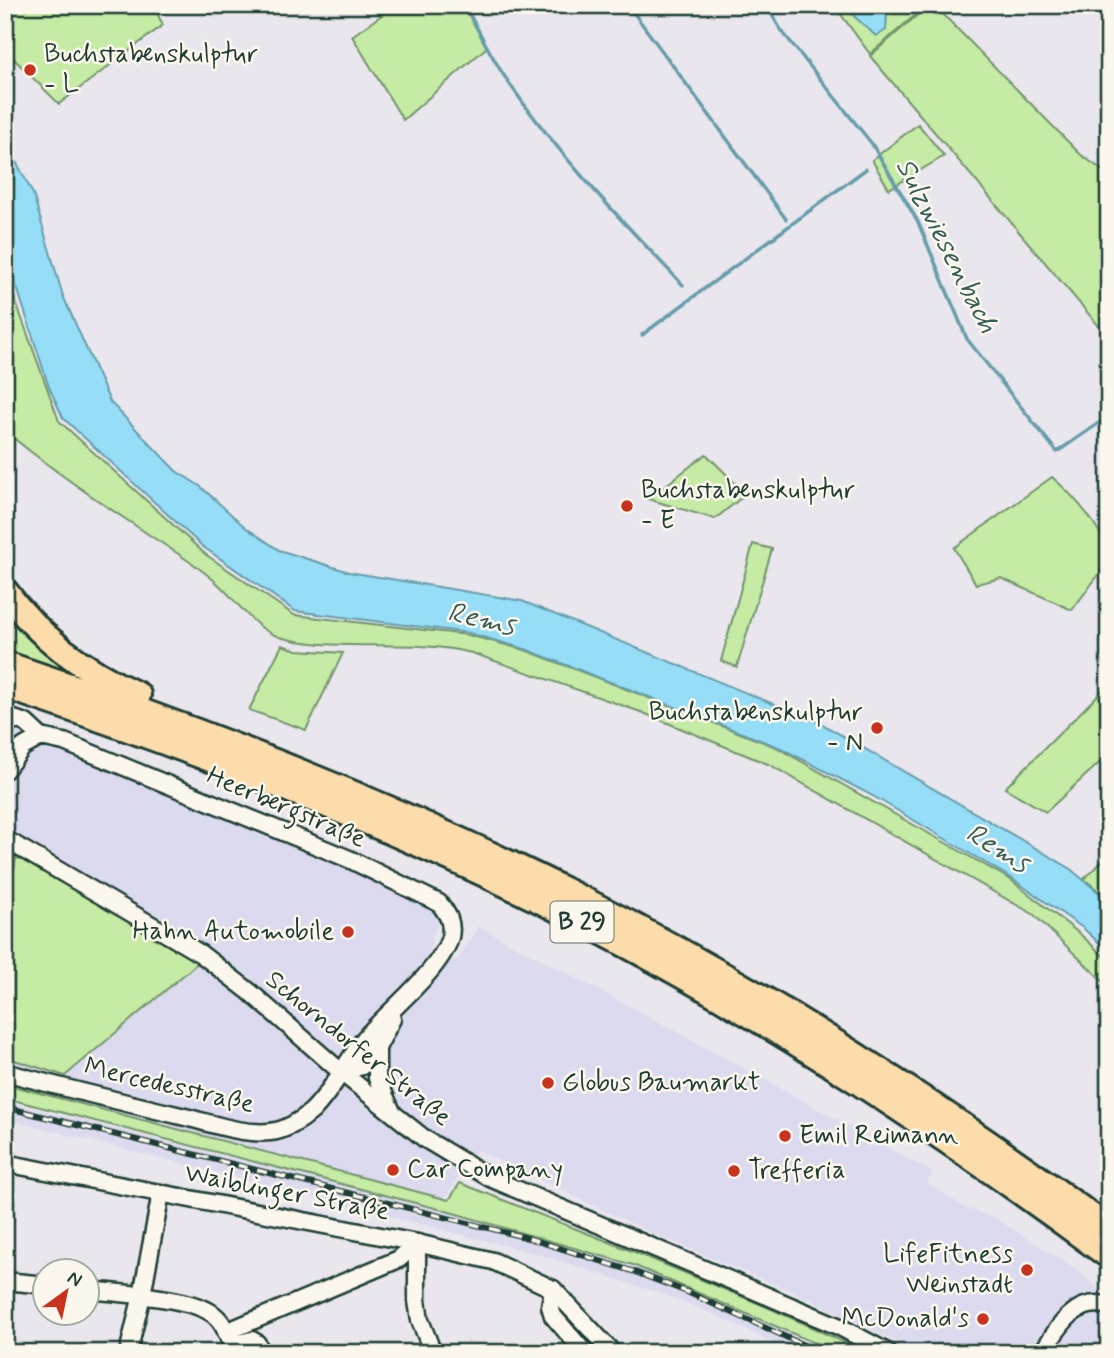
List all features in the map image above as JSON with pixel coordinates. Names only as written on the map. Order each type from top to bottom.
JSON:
[{"type":"highway","points":[[5,591],[30,622],[59,649],[109,680],[150,701],[165,718]]},
{"type":"highway","name":"B 29","points":[[5,664],[165,718],[303,771],[524,870],[659,939],[881,1070],[1109,1229]]},
{"type":"highway","name":"B 29","points":[[5,686],[159,739],[306,796],[444,855],[580,921],[735,1006],[872,1090],[1109,1256]]},
{"type":"street","name":"Heerbergstraße","points":[[5,716],[26,723],[41,737],[64,742],[349,859],[439,904],[449,914],[450,937],[444,950],[398,1007],[366,1037],[341,1072]]},
{"type":"street","points":[[5,770],[23,747],[41,737]]},
{"type":"street","name":"Schorndorfer Straße","points":[[5,839],[201,954],[425,1139],[490,1178],[840,1327],[889,1353]]},
{"type":"street","name":"Heerbergstraße","points":[[341,1072],[362,1066],[377,1048],[398,1007]]},
{"type":"street","points":[[377,1048],[377,1078],[393,1114]]},
{"type":"street","name":"Mercedesstraße","points":[[5,1072],[221,1126],[267,1133],[282,1130],[310,1113],[341,1072]]},
{"type":"street","name":"Waiblinger Straße","points":[[5,1163],[416,1243],[493,1261],[553,1289],[613,1353]]},
{"type":"street","points":[[128,1353],[142,1296],[161,1193]]},
{"type":"street","points":[[230,1341],[249,1322],[399,1259],[416,1243]]},
{"type":"street","points":[[416,1243],[417,1301],[420,1320],[433,1353]]},
{"type":"street","points":[[5,1281],[32,1284]]},
{"type":"street","points":[[553,1289],[550,1306],[553,1316],[585,1353]]},
{"type":"street","points":[[102,1292],[198,1306],[211,1312],[221,1322],[230,1341]]},
{"type":"street","points":[[1042,1353],[1065,1320],[1080,1307],[1092,1303],[1109,1306]]},
{"type":"street","points":[[249,1322],[259,1348]]},
{"type":"street","points":[[230,1341],[240,1343],[252,1340],[259,1348]]},
{"type":"shaded area","points":[[5,727],[418,896],[439,919],[429,949],[457,961],[478,926],[932,1172],[927,1183],[965,1208],[993,1217],[1079,1271],[1101,1293],[1109,1297],[1109,1353],[919,1353],[807,1298],[652,1233],[477,1150],[444,1199],[5,1084]]},
{"type":"shaded area","points":[[5,1101],[444,1211],[630,1265],[800,1336],[830,1353],[796,1353],[704,1310],[543,1255],[5,1119]]},
{"type":"green space","points":[[5,5],[153,5],[163,25],[59,104],[5,50]]},
{"type":"green space","points":[[396,5],[463,5],[487,47],[403,120],[352,36]]},
{"type":"green space","points":[[834,5],[847,5],[855,17],[886,29],[887,5],[927,5],[870,54]]},
{"type":"green space","points":[[929,5],[934,5],[1080,154],[1109,175],[1109,338],[870,56]]},
{"type":"green space","points":[[918,124],[944,156],[889,189],[872,160]]},
{"type":"green space","points":[[5,272],[59,421],[205,554],[294,615],[468,635],[525,650],[776,747],[1011,880],[1080,934],[1109,961],[1109,987],[1033,914],[770,765],[641,712],[472,653],[426,646],[310,643],[276,636],[266,631],[199,568],[70,481],[5,431]]},
{"type":"green space","points":[[706,454],[746,494],[715,519],[648,499]]},
{"type":"green space","points":[[1052,477],[1079,504],[1096,527],[1103,539],[1109,561],[1072,610],[1001,578],[976,584],[954,548]]},
{"type":"green space","points":[[753,544],[772,549],[737,667],[721,661]]},
{"type":"green space","points":[[5,602],[74,673],[5,651]]},
{"type":"green space","points":[[282,645],[297,650],[343,653],[306,730],[249,710]]},
{"type":"green space","points":[[1109,684],[1109,754],[1046,812],[1005,788]]},
{"type":"green space","points":[[17,854],[200,961],[65,1076],[5,1057],[5,916]]},
{"type":"green space","points":[[1103,860],[1109,865],[1109,899],[1084,879]]},
{"type":"green space","points":[[5,1084],[449,1200],[460,1183],[767,1307],[868,1353],[838,1353],[633,1265],[443,1210],[5,1098]]},
{"type":"water","points":[[847,5],[887,5],[886,30],[876,36],[855,17]]},
{"type":"water","name":"Rems","points":[[5,140],[33,194],[63,296],[110,402],[176,471],[200,486],[245,527],[279,550],[349,572],[522,601],[822,724],[1068,867],[1109,901],[1109,952],[1083,928],[1011,878],[873,796],[781,748],[525,649],[469,633],[295,611],[202,546],[63,418],[49,387],[5,250]]},
{"type":"waterway","points":[[464,5],[501,71],[547,135],[683,285]]},
{"type":"waterway","points":[[628,5],[786,219]]},
{"type":"waterway","name":"Sulzwiesenbach","points":[[766,5],[781,30],[872,144],[918,222],[967,339],[1057,452],[1109,416]]},
{"type":"waterway","points":[[642,335],[866,169]]},
{"type":"railway","points":[[5,1107],[528,1238],[635,1272],[687,1292],[821,1353]]},
{"type":"place","name":"Buchstabenskulptur - L","points":[[30,70]]},
{"type":"place","name":"Buchstabenskulptur - E","points":[[627,506]]},
{"type":"place","name":"Buchstabenskulptur - N","points":[[877,728]]},
{"type":"place","name":"Hahn Automobile","points":[[348,932]]},
{"type":"place","name":"Globus Baumarkt","points":[[548,1083]]},
{"type":"place","name":"Emil Reimann","points":[[785,1136]]},
{"type":"place","name":"Car Company","points":[[393,1170]]},
{"type":"place","name":"Trefferia","points":[[734,1171]]},
{"type":"place","name":"LifeFitness Weinstadt","points":[[1027,1270]]},
{"type":"place","name":"McDonald's","points":[[983,1319]]}]
